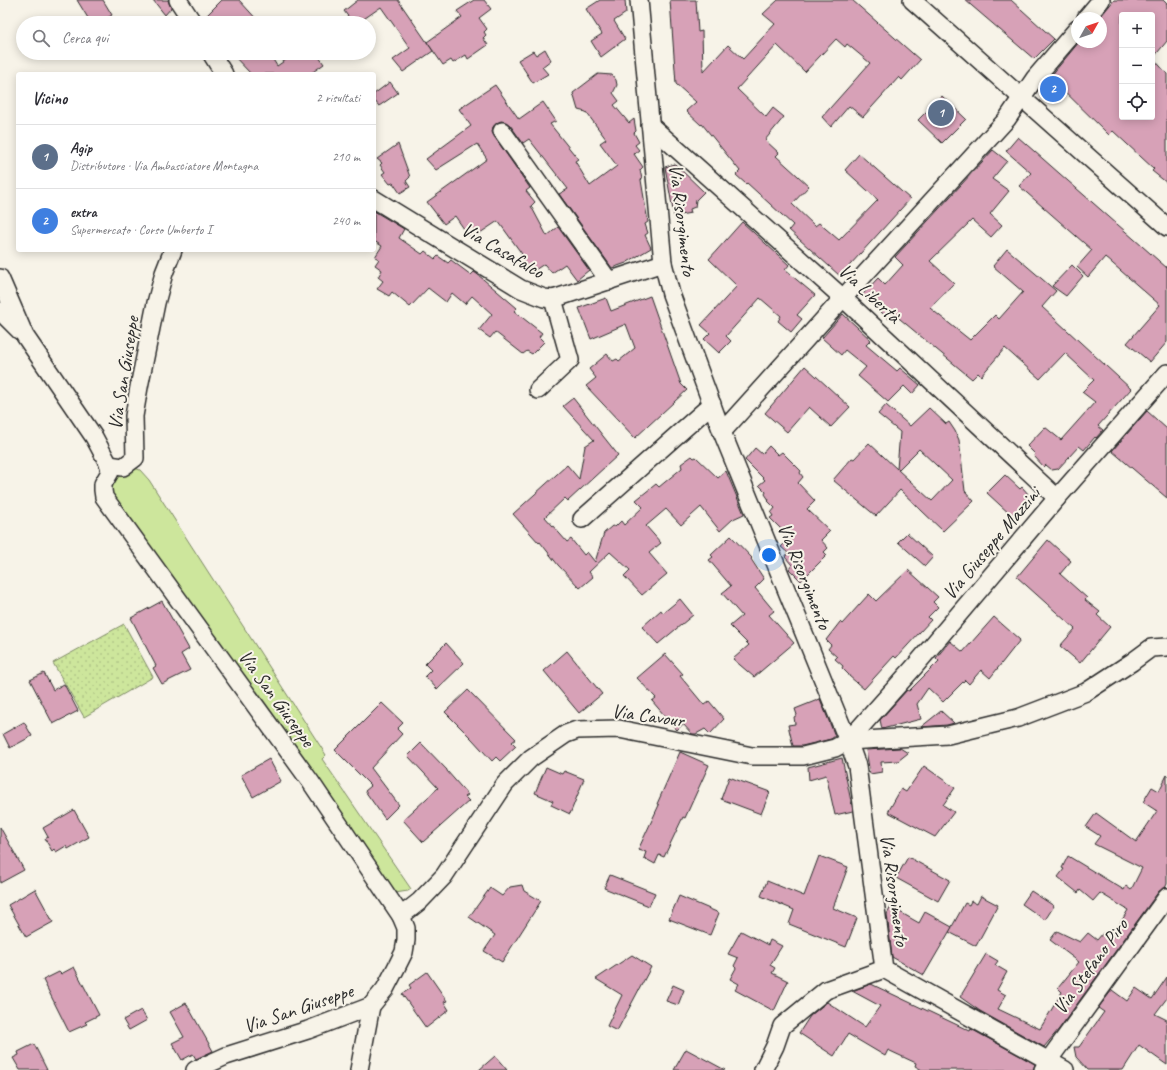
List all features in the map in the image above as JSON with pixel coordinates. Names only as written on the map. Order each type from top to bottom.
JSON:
[{"type":"street","points":[[178,0],[188,16]]},
{"type":"street","name":"Via Risorgimento","points":[[639,0],[663,263],[671,294],[722,432],[857,766],[884,969],[1045,1066],[1065,1070]]},
{"type":"street","points":[[912,0],[1167,227]]},
{"type":"street","points":[[1091,12],[1101,0]]},
{"type":"street","points":[[722,432],[1008,119],[1035,78],[1071,35]]},
{"type":"street","points":[[215,60],[223,72]]},
{"type":"street","name":"Via Libertà","points":[[650,125],[843,298],[1057,498]]},
{"type":"street","points":[[502,131],[609,281]]},
{"type":"street","name":"Via Casafalco","points":[[376,200],[521,289],[544,298],[553,299],[663,263]]},
{"type":"street","name":"Via San Giuseppe","points":[[172,252],[164,273],[156,303],[139,387],[134,416],[134,458],[123,467],[110,465],[110,472],[104,484],[104,498],[310,781],[401,916],[406,928],[404,952],[385,989],[371,1006],[308,1030],[226,1056],[195,1070]]},
{"type":"street","points":[[0,278],[25,336]]},
{"type":"street","points":[[538,390],[570,360],[553,299]]},
{"type":"street","points":[[0,311],[25,336],[94,437],[110,465]]},
{"type":"street","name":"Via Giuseppe Mazzini","points":[[848,741],[915,666],[1057,498],[1167,373]]},
{"type":"street","points":[[582,519],[712,404]]},
{"type":"street","points":[[848,741],[948,735],[1018,718],[1086,692],[1151,648],[1167,647]]},
{"type":"street","name":"Via Cavour","points":[[401,916],[420,901],[444,876],[505,784],[532,758],[566,734],[577,730],[619,729],[752,756],[803,756],[835,748],[848,741]]},
{"type":"street","name":"Via Stefano Piro","points":[[1045,1066],[1167,897]]},
{"type":"street","points":[[763,1070],[775,1046],[782,1026],[826,990],[884,969]]},
{"type":"street","points":[[359,1070],[371,1006]]},
{"type":"green space","points":[[135,468],[140,470],[149,480],[326,755],[322,759],[411,889],[408,891],[395,893],[110,495],[113,484],[118,477]]},
{"type":"green space","points":[[124,624],[153,677],[84,717],[53,663]]},
{"type":"building","points":[[77,0],[103,0],[112,15],[110,16],[87,16]]},
{"type":"building","points":[[153,0],[168,0],[171,8],[165,15]]},
{"type":"building","points":[[222,0],[239,0],[254,16],[206,16]]},
{"type":"building","points":[[358,0],[398,0],[433,51],[403,72],[393,60],[410,48],[381,7],[368,16],[348,16],[344,11]]},
{"type":"building","points":[[474,0],[484,0],[491,9],[479,18],[487,29],[484,32],[486,35],[483,38],[488,45],[468,59],[466,55],[453,63],[451,60],[443,65],[427,42],[462,17],[457,11]]},
{"type":"building","points":[[600,0],[625,0],[626,13],[614,21],[625,39],[601,57],[591,41],[602,34],[586,9]]},
{"type":"building","points":[[670,0],[696,0],[698,32],[702,31],[703,72],[728,45],[743,59],[775,24],[763,14],[778,0],[852,0],[920,60],[902,80],[899,77],[863,117],[849,106],[831,127],[822,117],[870,63],[847,44],[845,47],[836,39],[805,72],[777,45],[737,89],[766,117],[773,108],[784,117],[765,140],[779,153],[776,156],[809,186],[792,204],[815,226],[819,223],[839,240],[878,200],[845,170],[859,154],[910,199],[840,276],[789,230],[793,225],[747,183],[746,184],[736,175],[740,171],[702,124],[701,125],[686,111],[696,102],[676,84]]},
{"type":"building","points":[[965,0],[1011,0],[1054,39],[1034,59]]},
{"type":"building","points":[[1114,0],[1163,0],[1167,4],[1167,41],[1155,56],[1155,12],[1119,12],[1119,120],[1155,120],[1155,60],[1167,74],[1167,183],[1152,171],[1154,169],[1113,131],[1109,135],[1050,77],[1074,48],[1107,48],[1107,12],[1104,12]]},
{"type":"building","points":[[545,49],[551,60],[542,67],[548,74],[533,83],[518,60],[533,51],[536,55]]},
{"type":"building","points":[[238,60],[273,60],[277,66],[286,60],[321,60],[324,64],[313,72],[249,72]]},
{"type":"building","points":[[598,74],[612,75],[616,80],[617,85],[613,93],[619,101],[614,105],[629,123],[634,119],[636,131],[634,133],[639,142],[635,145],[639,150],[634,154],[643,167],[640,170],[648,222],[645,224],[648,233],[645,235],[651,248],[626,263],[612,268],[559,194],[568,189],[529,139],[523,143],[510,125],[501,121],[493,127],[492,132],[530,188],[526,191],[535,202],[531,206],[547,236],[558,227],[589,270],[577,280],[565,264],[552,273],[544,264],[532,272],[519,257],[522,254],[498,221],[471,239],[455,216],[444,224],[427,202],[487,159],[477,144],[436,170],[426,159],[471,126],[459,109],[495,85],[519,119],[543,102],[556,121],[550,124],[578,159],[575,161],[590,186],[617,166],[600,143],[606,139],[586,112],[578,110],[573,93]]},
{"type":"building","points":[[390,82],[398,93],[379,106],[376,102],[376,92]]},
{"type":"building","points":[[942,96],[966,119],[942,143],[918,120]]},
{"type":"building","points":[[1018,137],[1167,268],[1167,342],[1150,362],[1127,343],[1160,305],[1105,257],[1088,277],[1077,267],[1092,250],[1019,186],[1031,173],[1006,151]]},
{"type":"building","points":[[398,144],[410,177],[406,181],[410,187],[400,193],[393,183],[390,184],[382,174],[385,172],[380,165],[382,163],[377,159]]},
{"type":"building","points":[[993,150],[1007,161],[992,179],[1009,191],[990,214],[1002,225],[991,237],[972,220],[930,261],[954,283],[930,308],[970,340],[995,315],[999,319],[1023,292],[993,266],[1007,249],[1056,291],[1042,307],[1131,389],[1098,426],[1103,430],[1096,438],[1095,437],[1084,450],[1079,446],[1058,469],[1052,470],[1046,465],[1044,467],[1027,446],[1045,427],[1061,440],[1095,402],[1082,392],[1094,380],[1065,353],[1040,379],[1005,348],[981,376],[978,373],[972,379],[894,314],[889,319],[862,295],[878,278],[885,285],[903,265],[895,257]]},
{"type":"building","points":[[675,164],[704,192],[696,200],[695,207],[690,209],[691,213],[674,216],[665,167]]},
{"type":"building","points":[[376,212],[404,229],[399,238],[422,254],[425,251],[435,259],[438,256],[448,263],[451,260],[471,275],[474,272],[477,274],[517,308],[514,311],[542,333],[539,337],[544,342],[532,354],[527,351],[523,354],[495,332],[490,338],[479,330],[492,314],[472,296],[465,304],[452,293],[446,302],[428,288],[410,307],[392,292],[389,296],[377,289],[383,281],[378,277],[382,270],[375,265],[379,259],[375,257],[382,246],[376,242]]},
{"type":"building","points":[[742,222],[789,265],[785,270],[815,295],[797,315],[802,319],[791,332],[778,321],[781,316],[760,298],[726,336],[731,341],[719,353],[704,339],[710,333],[701,325],[737,286],[709,259]]},
{"type":"building","points":[[1072,265],[1083,276],[1066,296],[1052,286]]},
{"type":"building","points":[[650,296],[681,384],[687,390],[635,438],[586,386],[596,378],[589,369],[607,354],[613,361],[617,359],[619,361],[635,348],[626,324],[591,339],[579,308],[606,298],[611,311]]},
{"type":"building","points":[[843,314],[871,340],[866,345],[897,371],[900,368],[920,385],[912,394],[904,386],[888,402],[858,376],[866,367],[845,350],[841,355],[822,338]]},
{"type":"building","points":[[805,366],[850,407],[831,427],[809,407],[787,432],[765,413]]},
{"type":"building","points":[[573,398],[618,455],[568,501],[565,498],[545,517],[567,542],[571,539],[584,555],[587,552],[595,562],[604,533],[612,526],[615,527],[621,521],[624,525],[643,507],[636,500],[656,484],[659,487],[682,468],[681,464],[692,456],[694,458],[696,457],[718,478],[726,471],[744,514],[733,519],[720,531],[701,507],[681,525],[666,509],[646,526],[661,543],[649,553],[667,574],[642,595],[624,576],[630,570],[610,552],[589,572],[593,577],[580,588],[558,565],[540,542],[539,543],[513,514],[567,465],[579,479],[585,446],[594,440],[563,406]]},
{"type":"building","points":[[886,405],[910,426],[929,408],[946,424],[949,422],[955,431],[959,440],[965,491],[974,501],[943,531],[900,490],[876,516],[833,480],[852,458],[854,459],[869,443],[897,469],[900,432],[878,414]],"holes":[[[919,449],[952,480],[932,501],[898,470]]]},
{"type":"building","points":[[1147,411],[1167,429],[1167,498],[1112,451]]},
{"type":"building","points":[[769,446],[778,455],[782,452],[801,471],[800,473],[803,477],[798,483],[815,501],[807,509],[830,531],[821,540],[828,548],[824,552],[827,555],[801,581],[789,569],[792,565],[785,557],[788,553],[781,547],[790,538],[770,518],[773,516],[771,513],[775,508],[768,501],[769,500],[765,494],[766,492],[759,485],[765,480],[745,460],[755,448],[762,454]]},
{"type":"building","points":[[1005,475],[1020,489],[1022,487],[1030,496],[1031,504],[1017,516],[1012,516],[987,493]]},
{"type":"building","points":[[907,533],[933,557],[925,566],[898,542]]},
{"type":"building","points":[[731,536],[752,558],[751,559],[764,579],[755,588],[774,611],[769,615],[794,643],[754,677],[733,659],[749,645],[730,626],[742,616],[722,593],[731,586],[709,560],[713,557],[711,555]]},
{"type":"building","points":[[1048,540],[1071,561],[1060,574],[1087,598],[1085,600],[1100,612],[1097,615],[1110,627],[1080,663],[1060,646],[1075,629],[1017,577]]},
{"type":"building","points":[[908,570],[938,597],[933,602],[938,607],[928,617],[931,620],[896,658],[894,656],[864,689],[849,676],[842,668],[843,666],[835,659],[837,657],[828,649],[831,645],[826,640],[840,622],[842,624],[869,594],[876,601]]},
{"type":"building","points":[[680,599],[693,615],[658,644],[642,627],[661,610],[663,613]]},
{"type":"building","points":[[162,601],[189,649],[181,654],[190,670],[162,684],[153,668],[156,666],[131,618]]},
{"type":"building","points":[[994,617],[1020,640],[990,678],[981,670],[969,684],[965,680],[943,702],[928,688],[917,704],[921,719],[882,729],[880,720],[907,690],[909,691],[939,661],[936,658],[950,641],[963,652]]},
{"type":"building","points":[[446,643],[464,663],[437,689],[425,676],[431,670],[425,664]]},
{"type":"building","points":[[567,651],[602,694],[579,713],[544,671]]},
{"type":"building","points":[[665,654],[683,674],[680,676],[704,705],[709,701],[724,719],[710,734],[705,729],[696,734],[692,734],[683,724],[677,730],[652,701],[656,698],[637,678]]},
{"type":"building","points":[[44,673],[53,690],[64,684],[78,711],[53,724],[30,680]]},
{"type":"building","points":[[468,690],[516,739],[512,742],[516,746],[500,761],[496,757],[492,761],[445,712]]},
{"type":"building","points":[[820,699],[835,736],[831,739],[802,746],[793,746],[788,725],[795,724],[794,717],[797,715],[795,709]]},
{"type":"building","points":[[382,703],[403,723],[397,729],[402,734],[371,768],[399,805],[385,819],[365,791],[371,786],[335,750]]},
{"type":"building","points":[[941,711],[954,723],[921,727]]},
{"type":"building","points":[[24,722],[32,736],[10,748],[3,734]]},
{"type":"building","points":[[421,743],[468,795],[465,797],[469,801],[423,842],[403,820],[438,788],[408,756]]},
{"type":"building","points":[[900,748],[908,753],[898,761],[881,762],[882,772],[870,774],[866,750]]},
{"type":"building","points":[[680,752],[709,765],[685,818],[683,817],[664,857],[659,855],[655,864],[644,858],[646,852],[638,850],[659,805],[657,804]]},
{"type":"building","points":[[842,758],[853,811],[835,815],[826,775],[809,780],[808,767]]},
{"type":"building","points":[[269,759],[281,781],[253,797],[241,775]]},
{"type":"building","points":[[924,766],[955,788],[943,805],[954,812],[935,837],[888,812],[901,789],[906,792]]},
{"type":"building","points":[[546,767],[562,774],[564,771],[584,779],[570,814],[551,805],[553,801],[535,793]]},
{"type":"building","points":[[1167,775],[1167,884],[1165,888],[1159,891],[1059,1029],[1044,1047],[980,1011],[960,997],[986,954],[998,961],[995,965],[1007,972],[997,990],[1006,995],[998,1009],[1040,1029],[1062,992],[1058,988],[1079,962],[1050,940],[1057,931],[1080,942],[1088,933],[1097,940],[1103,933],[1111,939],[1128,910],[1100,893],[1093,901],[1080,890],[1078,893],[1058,877],[1064,869],[1062,868],[1068,856],[1124,890],[1126,886],[1131,890],[1142,868],[1094,844],[1100,836],[1086,827],[1096,813],[1136,842],[1157,811],[1143,802],[1152,787],[1159,791]]},
{"type":"building","points":[[729,777],[770,792],[761,814],[721,799]]},
{"type":"building","points":[[74,810],[89,837],[68,849],[66,846],[56,852],[54,849],[52,851],[45,839],[48,837],[43,828]]},
{"type":"building","points":[[0,827],[24,870],[0,883]]},
{"type":"building","points":[[819,856],[848,867],[833,908],[857,918],[846,947],[789,924],[794,910],[761,896],[767,881],[804,896]]},
{"type":"building","points":[[908,857],[950,880],[938,901],[896,878]]},
{"type":"building","points":[[610,875],[655,893],[649,906],[604,888]]},
{"type":"building","points":[[522,885],[524,891],[541,901],[502,962],[484,951],[495,935],[469,917],[490,888],[502,896],[510,887]]},
{"type":"building","points":[[35,889],[53,922],[26,937],[8,905]]},
{"type":"building","points":[[1031,891],[1054,906],[1045,920],[1022,904]]},
{"type":"building","points":[[679,896],[719,913],[710,935],[669,919]]},
{"type":"building","points":[[981,896],[998,905],[976,946],[949,932],[965,903],[969,905],[971,901],[977,904]]},
{"type":"building","points":[[891,907],[919,923],[925,912],[952,927],[924,975],[892,957],[887,914]]},
{"type":"building","points":[[741,931],[768,945],[770,940],[782,946],[770,965],[775,968],[772,973],[788,981],[774,1011],[735,990],[739,984],[730,979],[736,968],[734,966],[738,958],[728,954]]},
{"type":"building","points":[[632,955],[651,967],[617,1031],[607,1026],[622,995],[596,979]]},
{"type":"building","points":[[74,967],[99,1015],[85,1022],[87,1024],[69,1032],[43,980],[59,972],[61,974]]},
{"type":"building","points":[[427,972],[447,1001],[444,1002],[449,1010],[426,1028],[402,994],[411,988],[409,985]]},
{"type":"building","points":[[1167,977],[1167,998],[1155,1014],[1167,1020],[1167,1065],[1139,1045],[1123,1070],[1088,1070],[1076,1057],[1074,1047],[1079,1047],[1104,1012],[1098,1008],[1112,990],[1127,1001],[1136,988],[1152,999]]},
{"type":"building","points":[[871,984],[970,1031],[971,1029],[1035,1064],[1033,1070],[922,1070],[915,1066],[916,1063],[888,1050],[885,1056],[848,1034],[834,1056],[799,1033],[810,1016],[827,1002],[865,1027],[880,1006],[852,991]]},
{"type":"building","points":[[673,985],[684,990],[678,1005],[666,1001]]},
{"type":"building","points":[[186,1003],[213,1051],[196,1059],[193,1054],[182,1060],[172,1043],[184,1037],[170,1012]]},
{"type":"building","points":[[141,1010],[147,1020],[129,1030],[123,1020]]},
{"type":"building","points":[[34,1044],[47,1070],[20,1070],[13,1058],[19,1055],[18,1052]]},
{"type":"building","points":[[686,1049],[725,1070],[674,1070]]},
{"type":"building","points":[[495,1056],[507,1070],[479,1070]]},
{"type":"place","name":"extra","points":[[1053,89]]},
{"type":"place","name":"Agip","points":[[941,113]]}]
